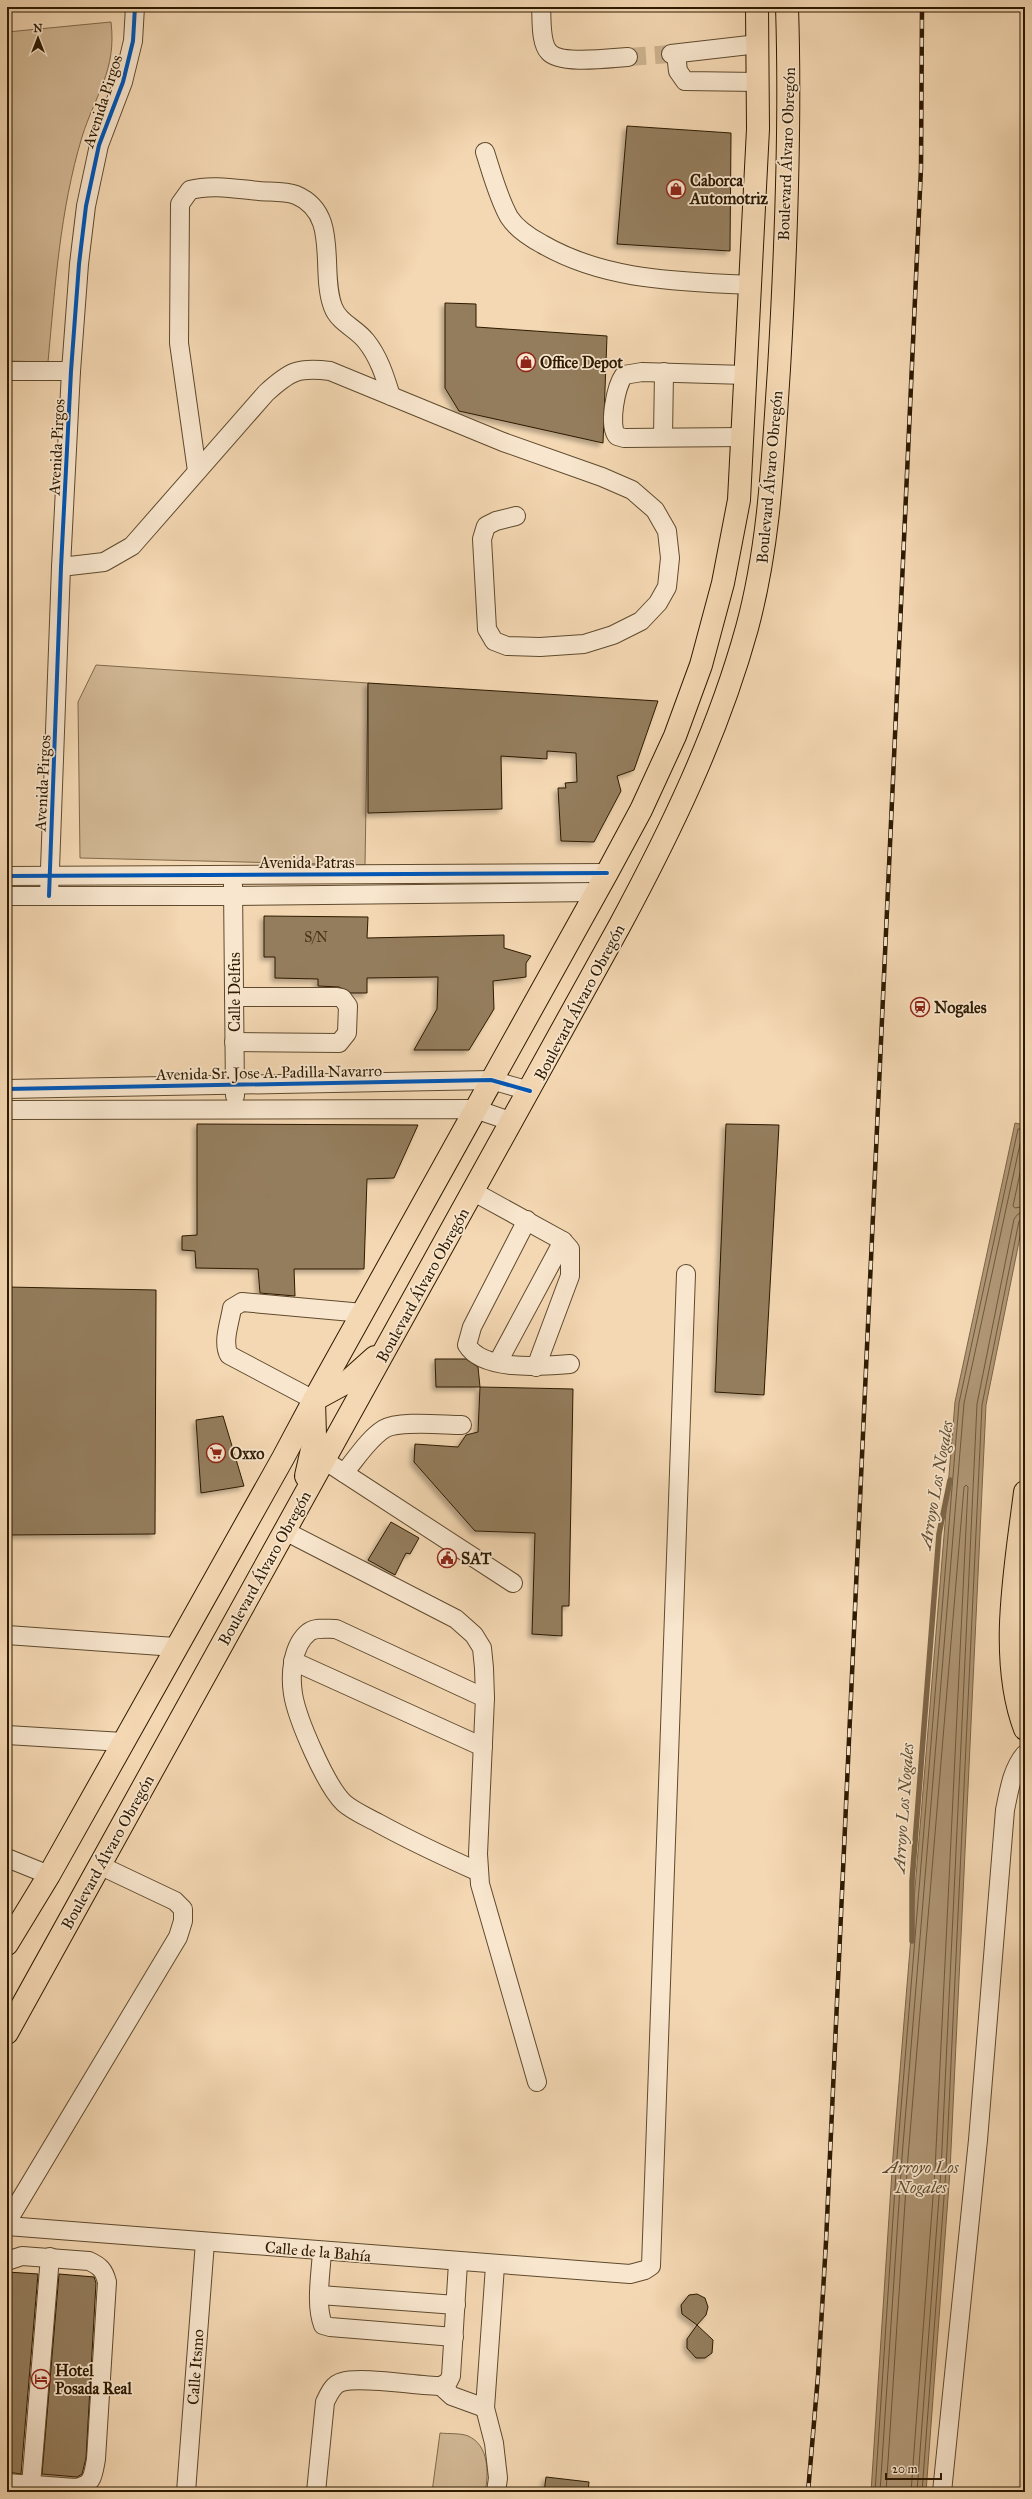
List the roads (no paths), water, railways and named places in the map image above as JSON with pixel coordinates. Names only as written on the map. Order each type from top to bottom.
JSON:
[{"type":"main road","name":"Boulevard Álvaro Obregón","points":[[7,1944],[49,1875],[175,1647],[284,1458],[314,1400],[641,810],[675,736],[701,665],[724,584],[739,500],[758,129],[757,7]]},
{"type":"main road","name":"Boulevard Álvaro Obregón","points":[[7,2033],[513,1122],[663,845],[691,784],[723,707],[747,628],[761,569],[771,489],[782,322],[789,63],[787,7]]},
{"type":"main road","points":[[296,1512],[313,1456],[316,1436],[314,1400],[347,1382],[365,1368],[392,1339]]},
{"type":"main road","points":[[1025,1492],[1010,1653],[1020,1714],[1025,1729]]},
{"type":"street","name":"Avenida Pirgos","points":[[49,896],[71,372],[86,206],[98,145],[123,82],[133,41],[135,7]]},
{"type":"street","points":[[541,7],[545,43],[548,52],[555,57],[567,60],[628,57]]},
{"type":"street","points":[[758,44],[674,54],[678,71],[685,81],[758,82]]},
{"type":"street","points":[[486,152],[498,194],[510,219],[532,238],[565,257],[605,271],[645,278],[750,285]]},
{"type":"street","points":[[197,471],[179,343],[180,204],[184,195],[190,190],[212,187],[283,193],[295,195],[313,206],[319,214],[324,227],[328,287],[333,308],[344,323],[365,340],[375,353],[391,396]]},
{"type":"street","points":[[62,567],[104,562],[132,546],[266,393],[285,376],[309,368],[330,371],[503,442],[602,477],[632,490],[655,510],[667,531],[670,558],[667,587],[658,603],[641,621],[613,635],[584,644],[540,647],[507,646],[494,641],[486,629],[482,539],[486,526],[496,521],[516,516]]},
{"type":"street","points":[[7,371],[71,372]]},
{"type":"street","points":[[743,437],[617,436],[613,431],[612,423],[620,381],[624,375],[632,372],[746,375]]},
{"type":"street","points":[[663,437],[664,372]]},
{"type":"street","name":"Avenida Patras","points":[[7,876],[607,872]]},
{"type":"street","name":"Calle Delfus","points":[[233,874],[235,1109]]},
{"type":"street","name":"Avenida Patras","points":[[7,896],[233,896],[596,892]]},
{"type":"street","points":[[234,997],[337,997],[342,998],[348,1006],[347,1033],[339,1043],[234,1042]]},
{"type":"street","name":"Avenida Sr. Jose A. Padilla Navarro","points":[[7,1089],[491,1080],[530,1091]]},
{"type":"street","points":[[7,1110],[475,1109],[513,1122]]},
{"type":"street","points":[[474,1192],[564,1241],[570,1249],[572,1256],[570,1276],[536,1367]]},
{"type":"street","points":[[527,1220],[467,1338],[467,1345],[471,1352],[498,1362],[536,1367],[570,1364]]},
{"type":"street","points":[[498,1362],[564,1241]]},
{"type":"street","name":"Calle de la Bahía","points":[[7,2226],[495,2266],[630,2274],[649,2268],[653,2256],[686,1274]]},
{"type":"street","points":[[314,1400],[228,1355],[226,1340],[232,1308],[242,1302],[363,1313]]},
{"type":"street","points":[[344,1473],[377,1434],[386,1428],[418,1424],[462,1425]]},
{"type":"street","points":[[324,1460],[513,1583]]},
{"type":"street","points":[[285,1531],[456,1619],[474,1635],[482,1648],[486,1698],[479,1872],[537,2082]]},
{"type":"street","points":[[479,1872],[405,1838],[344,1803],[330,1786],[304,1728],[293,1695],[293,1661],[302,1641],[310,1632],[319,1628],[336,1629],[486,1698]]},
{"type":"street","points":[[7,1635],[175,1647]]},
{"type":"street","points":[[293,1661],[483,1747]]},
{"type":"street","points":[[7,1735],[123,1742]]},
{"type":"street","points":[[942,2492],[978,2140],[1005,1810],[1011,1784],[1020,1760],[1025,1754]]},
{"type":"street","points":[[7,1858],[49,1875]]},
{"type":"street","points":[[7,2222],[178,1937],[183,1920],[183,1909],[175,1901],[99,1865]]},
{"type":"street","name":"Calle Itsmo","points":[[186,2492],[205,2242]]},
{"type":"street","points":[[322,2252],[320,2295],[321,2318],[323,2325],[330,2327],[454,2337]]},
{"type":"street","points":[[7,2260],[22,2256],[89,2261],[99,2266],[104,2272],[107,2282],[96,2460],[90,2482],[85,2487],[75,2488],[7,2483]]},
{"type":"street","points":[[31,2485],[50,2257]]},
{"type":"street","points":[[316,2492],[325,2402],[330,2390],[342,2382],[356,2381],[440,2386],[448,2382],[451,2376],[458,2262]]},
{"type":"street","points":[[495,2266],[485,2408],[494,2443],[498,2478],[496,2492]]},
{"type":"street","points":[[320,2295],[456,2305]]},
{"type":"street","points":[[440,2386],[452,2396],[485,2408]]},
{"type":"water","name":"Arroyo Los Nogales","points":[[1015,1123],[1025,1125],[1025,1212],[986,1405],[950,2171],[926,2492],[871,2492],[893,2156],[955,1402]]},
{"type":"waterway","name":"Arroyo Los Nogales","points":[[912,1941],[912,1881],[939,1534],[950,1480]]},
{"type":"tunnel","points":[[628,57],[671,54]]},
{"type":"railway","points":[[808,2492],[818,2376],[826,2242],[921,168],[922,7]]},
{"type":"place","name":"Caborca Automotriz","points":[[676,189]]},
{"type":"place","name":"Office Depot","points":[[526,362]]},
{"type":"place","name":"Nogales","points":[[920,1007]]},
{"type":"place","name":"Oxxo","points":[[216,1453]]},
{"type":"place","name":"SAT","points":[[447,1558]]},
{"type":"place","name":"Hotel Posada Real","points":[[41,2379]]}]
